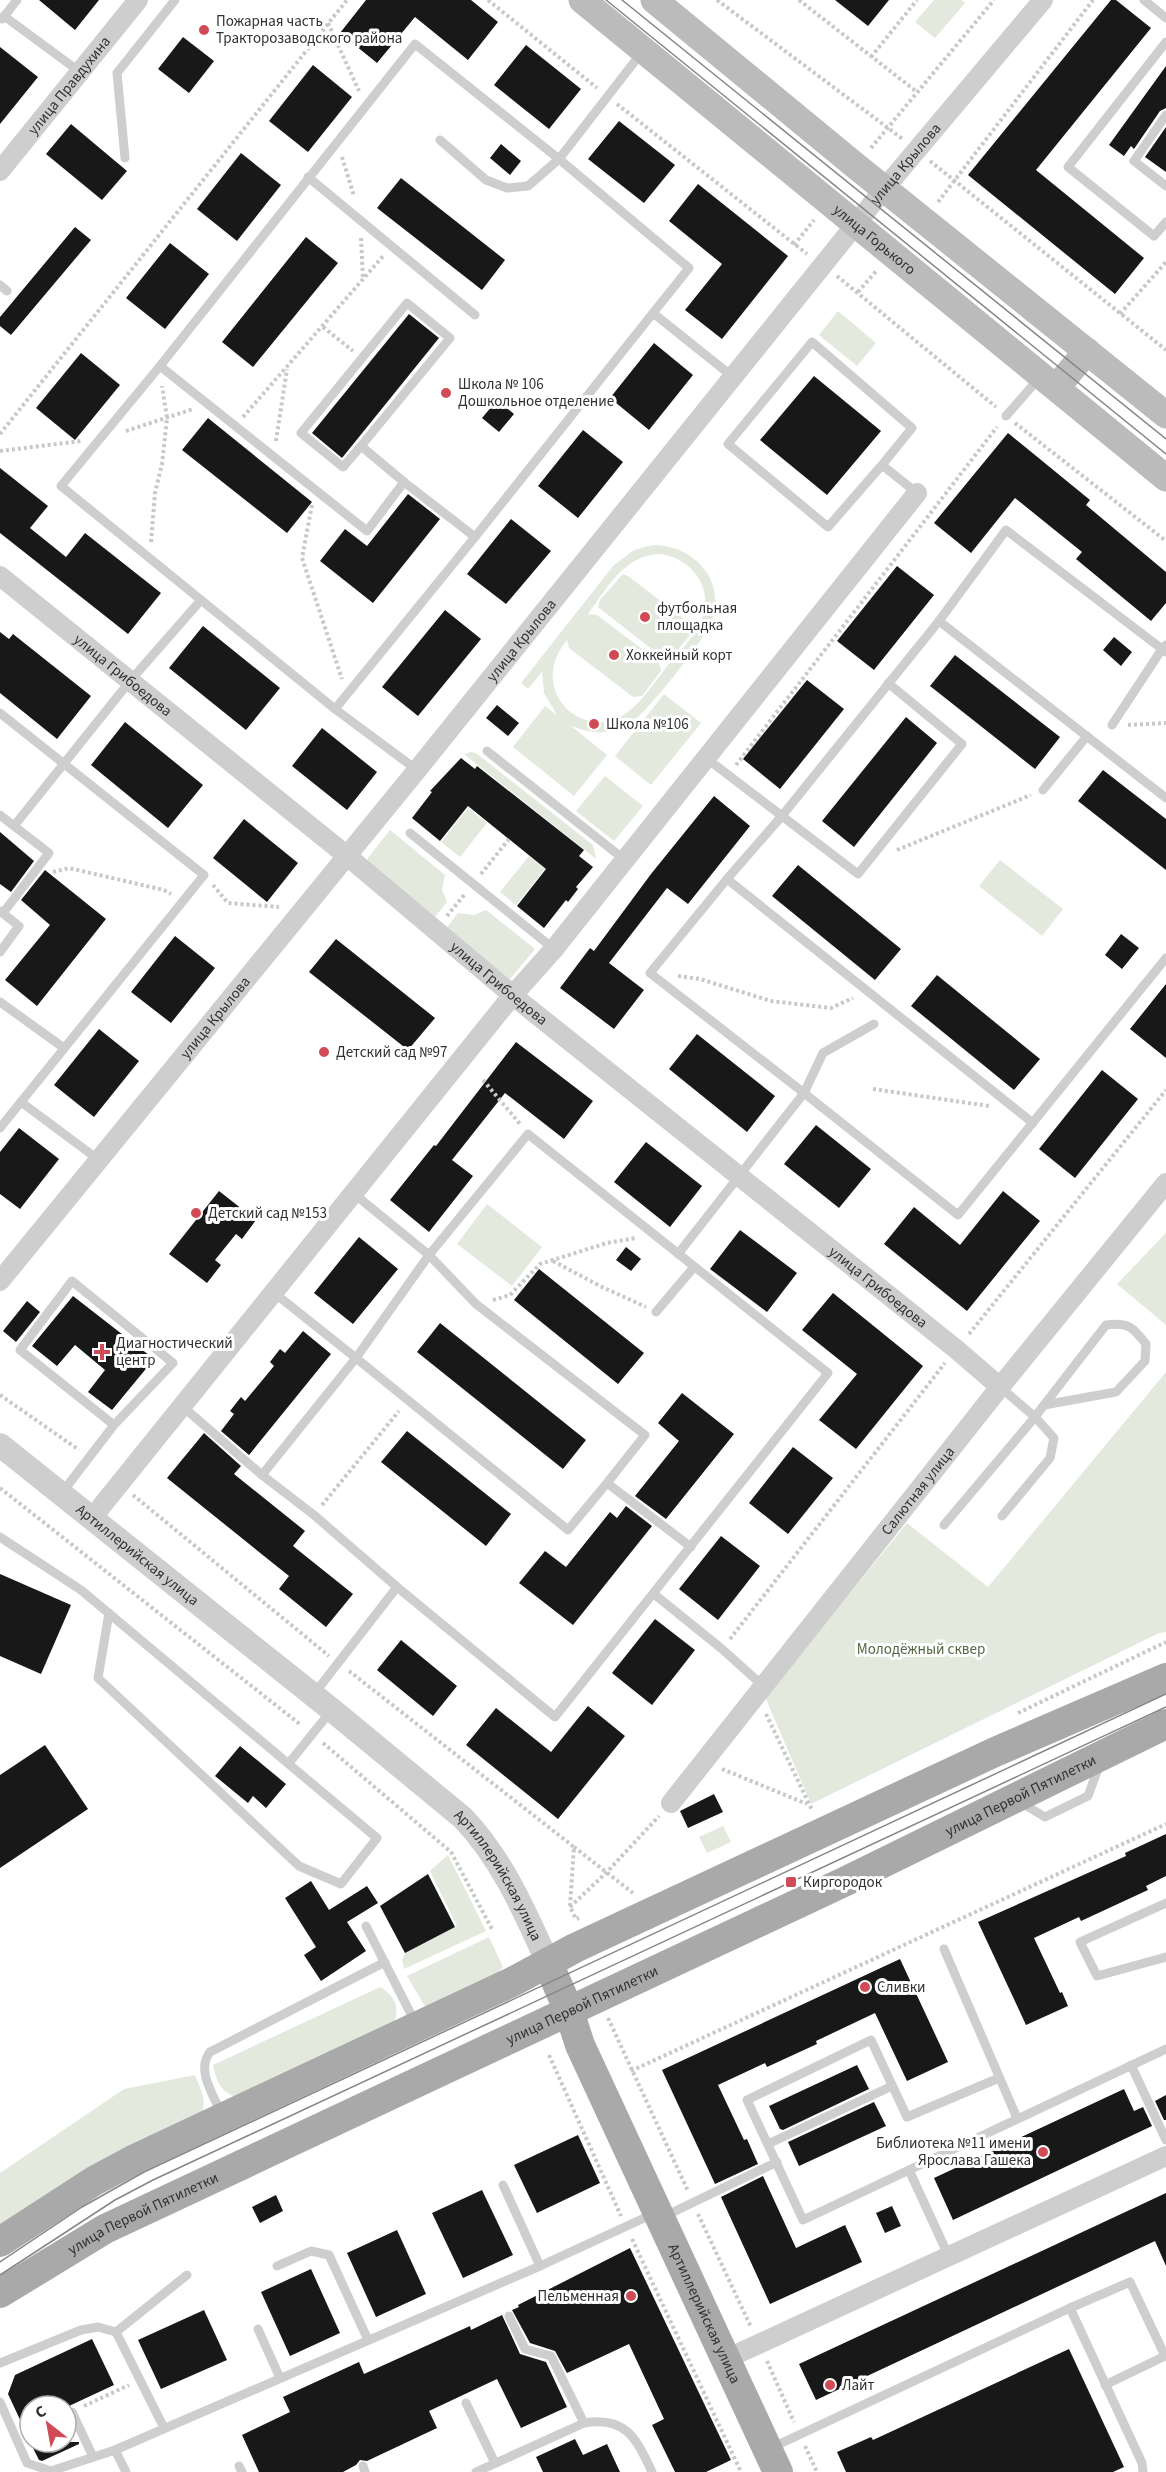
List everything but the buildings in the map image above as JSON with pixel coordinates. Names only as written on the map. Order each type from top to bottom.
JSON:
[{"type":"main road","name":"улица Горького","points":[[582,0],[893,252],[1166,478]]},
{"type":"main road","points":[[654,0],[856,167],[1166,415]]},
{"type":"main road","points":[[1049,382],[1087,351]]},
{"type":"main road","points":[[0,2242],[114,2169],[995,1752],[1166,1678]]},
{"type":"main road","name":"улица Первой Пятилетки","points":[[0,2293],[105,2229],[846,1881],[1104,1752],[1166,1724]]},
{"type":"main road","name":"Артиллерийская улица","points":[[548,1963],[569,2011],[580,2045],[773,2461]]},
{"type":"street","name":"улица Правдухина","points":[[0,171],[138,0]]},
{"type":"street","name":"улица Крылова","points":[[0,1281],[417,770],[884,189],[1043,0]]},
{"type":"street","points":[[92,1518],[353,1193],[554,949],[916,493]]},
{"type":"street","name":"улица Грибоедова","points":[[0,576],[346,855],[513,996],[956,1349],[1000,1387]]},
{"type":"street","name":"Салютная улица","points":[[671,1803],[1000,1387],[1166,1183]]},
{"type":"street","name":"Артиллерийская улица","points":[[0,1445],[448,1805],[477,1833],[500,1867],[548,1963]]},
{"type":"street","points":[[726,2359],[1166,2156]]},
{"type":"lane","points":[[17,0],[2,19],[80,72]]},
{"type":"lane","points":[[125,158],[117,74],[175,0]]},
{"type":"lane","points":[[1144,0],[1166,18]]},
{"type":"lane","points":[[335,709],[476,537],[689,268],[559,159],[415,44],[61,486],[335,709],[417,770]]},
{"type":"lane","points":[[1165,45],[1068,167],[1154,236],[1166,222]]},
{"type":"lane","points":[[440,140],[486,180],[507,188],[528,186],[559,159],[644,51]]},
{"type":"lane","points":[[1166,115],[1134,161],[1166,186]]},
{"type":"lane","points":[[308,177],[475,315]]},
{"type":"lane","points":[[407,303],[450,338],[361,446],[344,468],[301,433],[407,303]]},
{"type":"lane","points":[[653,313],[733,377]]},
{"type":"lane","points":[[812,342],[912,428],[882,465],[828,528],[728,444],[812,342]]},
{"type":"lane","points":[[159,366],[367,531],[404,482]]},
{"type":"lane","points":[[1006,416],[1049,382]]},
{"type":"lane","points":[[361,446],[476,537]]},
{"type":"lane","points":[[882,465],[916,493]]},
{"type":"lane","points":[[1112,725],[1165,648],[1006,530],[939,621],[782,817],[726,879],[650,973],[958,1215],[1166,958]]},
{"type":"lane","points":[[14,826],[130,681],[201,600]]},
{"type":"lane","points":[[939,621],[1166,798]]},
{"type":"lane","points":[[706,758],[858,874],[962,744],[888,683]]},
{"type":"lane","points":[[0,713],[204,875],[0,1128]]},
{"type":"lane","points":[[1044,790],[1087,736]]},
{"type":"lane","points":[[487,751],[625,860]]},
{"type":"lane","points":[[0,815],[49,853],[1,912],[19,926],[0,952]]},
{"type":"lane","points":[[410,833],[554,949]]},
{"type":"lane","points":[[726,879],[1033,1123]]},
{"type":"lane","points":[[0,1002],[64,1048]]},
{"type":"lane","points":[[678,1254],[804,1094],[823,1053],[874,1024]]},
{"type":"lane","points":[[21,1102],[99,1160]]},
{"type":"lane","points":[[181,1406],[262,1474],[314,1515],[397,1587],[555,1717],[828,1373],[528,1134],[429,1255],[356,1358],[262,1474]]},
{"type":"lane","points":[[273,1292],[568,1530],[607,1483],[645,1435],[476,1304],[429,1255],[353,1193]]},
{"type":"lane","points":[[656,1312],[694,1267]]},
{"type":"lane","points":[[61,1494],[114,1425],[173,1363],[72,1281],[20,1350],[114,1425]]},
{"type":"lane","points":[[944,1525],[1035,1417],[1044,1405],[1106,1325],[1121,1323],[1135,1330],[1146,1344],[1145,1361],[1116,1392],[1044,1405]]},
{"type":"lane","points":[[1000,1387],[1035,1417],[1054,1438],[1050,1458],[1002,1516]]},
{"type":"lane","points":[[607,1483],[691,1547]]},
{"type":"lane","points":[[0,1537],[81,1590],[109,1613],[290,1763],[377,1838],[341,1884],[299,1866],[99,1678],[109,1613]]},
{"type":"lane","points":[[313,1695],[397,1587]]},
{"type":"lane","points":[[654,1594],[722,1649],[760,1690]]},
{"type":"lane","points":[[290,1763],[332,1710]]},
{"type":"lane","points":[[1166,1903],[1080,1942],[1097,1976],[1166,1957]]},
{"type":"lane","points":[[366,1926],[417,2027]]},
{"type":"lane","points":[[944,1949],[1017,2118]]},
{"type":"lane","points":[[224,2118],[202,2067],[210,2052],[385,1962]]},
{"type":"lane","points":[[999,2078],[907,2117],[871,2040],[747,2100],[803,2220],[1166,2049]]},
{"type":"lane","points":[[1131,2065],[1166,2140]]},
{"type":"lane","points":[[768,2144],[892,2086]]},
{"type":"lane","points":[[0,2402],[27,2463],[51,2470],[115,2450],[626,2227],[693,2202],[777,2162]]},
{"type":"lane","points":[[909,2170],[949,2257]]},
{"type":"lane","points":[[503,2185],[540,2266]]},
{"type":"lane","points":[[277,2266],[311,2251],[328,2255],[368,2340]]},
{"type":"lane","points":[[116,2332],[187,2275]]},
{"type":"lane","points":[[773,2461],[800,2435],[1130,2282],[1166,2356],[1105,2385]]},
{"type":"lane","points":[[1070,2308],[1142,2463],[1143,2472]]},
{"type":"lane","points":[[509,2316],[525,2349],[550,2356],[584,2422]]},
{"type":"lane","points":[[0,2363],[81,2330],[98,2327],[116,2332],[164,2428]]},
{"type":"lane","points":[[258,2329],[280,2378]]},
{"type":"lane","points":[[466,2403],[495,2463]]},
{"type":"lane","points":[[476,2472],[584,2422],[602,2420],[631,2433],[639,2444],[652,2472]]},
{"type":"lane","points":[[78,2425],[93,2457]]},
{"type":"lane","points":[[115,2450],[126,2472]]},
{"type":"path","points":[[0,434],[347,0]]},
{"type":"path","points":[[717,0],[888,127],[1166,350]]},
{"type":"path","points":[[800,0],[917,93]]},
{"type":"path","points":[[872,57],[917,0]]},
{"type":"path","points":[[856,167],[994,0]]},
{"type":"path","points":[[922,220],[955,182],[1093,0]]},
{"type":"path","points":[[328,23],[365,106]]},
{"type":"path","points":[[794,245],[829,201]]},
{"type":"path","points":[[235,427],[391,247]]},
{"type":"path","points":[[858,292],[893,252]]},
{"type":"path","points":[[1120,314],[1166,261]]},
{"type":"path","points":[[322,327],[362,358]]},
{"type":"path","points":[[150,558],[155,493],[162,464],[167,418],[159,366]]},
{"type":"path","points":[[277,460],[275,434],[287,367]]},
{"type":"path","points":[[729,775],[1006,416]]},
{"type":"path","points":[[315,490],[302,558],[333,647],[346,695]]},
{"type":"path","points":[[1112,725],[1166,723]]},
{"type":"path","points":[[868,861],[1044,790]]},
{"type":"path","points":[[499,852],[509,839]]},
{"type":"path","points":[[32,876],[69,868],[164,890],[183,901]]},
{"type":"path","points":[[204,875],[228,903],[279,907]]},
{"type":"path","points":[[650,973],[700,979],[771,1001],[831,1008],[868,992]]},
{"type":"path","points":[[483,1080],[528,1134]]},
{"type":"path","points":[[873,1089],[1017,1110]]},
{"type":"path","points":[[722,1649],[956,1349],[1166,1090]]},
{"type":"path","points":[[476,1304],[510,1295],[540,1264],[607,1243],[654,1235]]},
{"type":"path","points":[[553,1260],[600,1286],[656,1312]]},
{"type":"path","points":[[0,1395],[90,1458]]},
{"type":"path","points":[[314,1515],[407,1401]]},
{"type":"path","points":[[118,1483],[338,1663],[633,1893]]},
{"type":"path","points":[[0,1488],[312,1734],[451,1852],[493,1931]]},
{"type":"path","points":[[760,1690],[807,1804],[812,1811]]},
{"type":"path","points":[[704,1761],[807,1804]]},
{"type":"path","points":[[574,1847],[570,1907],[607,1872],[671,1803]]},
{"type":"path","points":[[631,2071],[1166,1824]]},
{"type":"path","points":[[607,2015],[817,2472]]},
{"type":"path","points":[[549,2055],[626,2227],[741,2472]]},
{"type":"path","points":[[78,2409],[141,2380]]},
{"type":"green space","points":[[934,0],[961,0],[965,3],[935,38],[915,22]]},
{"type":"green space","points":[[838,311],[876,343],[857,366],[819,335]]},
{"type":"green space","points":[[653,545],[668,547],[693,558],[710,578],[714,591],[715,605],[712,620],[700,641],[678,670],[633,722],[618,730],[605,732],[587,731],[570,725],[607,755],[574,796],[513,747],[545,706],[557,715],[544,693],[542,672],[528,689],[521,683],[613,566],[634,550]],"holes":[[[661,554],[672,557],[691,569],[703,587],[705,609],[698,628],[641,700],[621,717],[597,722],[575,715],[559,699],[553,680],[556,659],[567,640],[569,648],[633,697],[642,696],[661,671],[659,662],[597,615],[588,614],[618,574],[627,566],[648,556]]]},
{"type":"green space","name":"футбольная площадка","points":[[623,574],[692,625],[691,634],[670,659],[663,658],[598,607],[600,600]]},
{"type":"green space","points":[[664,694],[701,723],[651,785],[615,756]]},
{"type":"green space","points":[[476,753],[593,845],[596,859],[464,754]]},
{"type":"green space","points":[[605,776],[643,806],[614,841],[576,811]]},
{"type":"green space","points":[[468,808],[487,823],[460,857],[441,842]]},
{"type":"green space","points":[[390,830],[445,875],[442,890],[447,902],[429,924],[367,873],[368,858]]},
{"type":"green space","points":[[529,856],[545,869],[516,905],[500,892]]},
{"type":"green space","points":[[1000,860],[1063,909],[1042,936],[979,886]]},
{"type":"green space","points":[[486,910],[535,949],[510,979],[514,983],[504,985],[442,934],[458,913],[474,915]]},
{"type":"green space","points":[[487,1204],[542,1247],[512,1286],[457,1244]]},
{"type":"green space","points":[[1166,1233],[1166,1325],[1117,1284]]},
{"type":"green space","name":"Молодёжный сквер","points":[[1166,1372],[1166,1632],[1159,1633],[811,1804],[765,1697],[907,1523],[988,1587]]},
{"type":"green space","points":[[723,1826],[731,1842],[707,1853],[699,1837]]},
{"type":"green space","points":[[448,1855],[486,1931],[404,1969],[402,1960],[405,1953],[457,1926],[430,1871]]},
{"type":"green space","points":[[489,1937],[503,1967],[496,1975],[429,2007],[424,2005],[407,1976]]},
{"type":"green space","points":[[380,1987],[390,1995],[395,2004],[396,2015],[392,2027],[235,2097],[219,2084],[213,2065]]},
{"type":"green space","points":[[195,2075],[204,2104],[201,2114],[0,2226],[0,2173],[124,2089]]},
{"type":"tram line","points":[[606,0],[1166,454]]},
{"type":"tram line","points":[[622,0],[1166,439]]},
{"type":"tram line","points":[[0,2262],[82,2207],[144,2172],[1166,1694]]},
{"type":"tram line","points":[[0,2275],[115,2200],[153,2180],[1166,1707]]},
{"type":"place","name":"Пожарная часть Тракторозаводского района","points":[[204,30]]},
{"type":"place","name":"Школа № 106 Дошкольное отделение","points":[[446,393]]},
{"type":"place","name":"футбольная площадка","points":[[645,617]]},
{"type":"place","name":"Хоккейный корт","points":[[614,655]]},
{"type":"place","name":"Школа №106","points":[[594,724]]},
{"type":"place","name":"Детский сад №97","points":[[324,1052]]},
{"type":"place","name":"Детский сад №153","points":[[196,1213]]},
{"type":"place","name":"Диагностический центр","points":[[102,1352]]},
{"type":"place","name":"Киргородок","points":[[791,1882]]},
{"type":"place","name":"Сливки","points":[[865,1987]]},
{"type":"place","name":"Библиотека №11 имени Ярослава Гашека","points":[[1043,2152]]},
{"type":"place","name":"Пельменная","points":[[631,2296]]},
{"type":"place","name":"Лайт","points":[[830,2385]]}]
